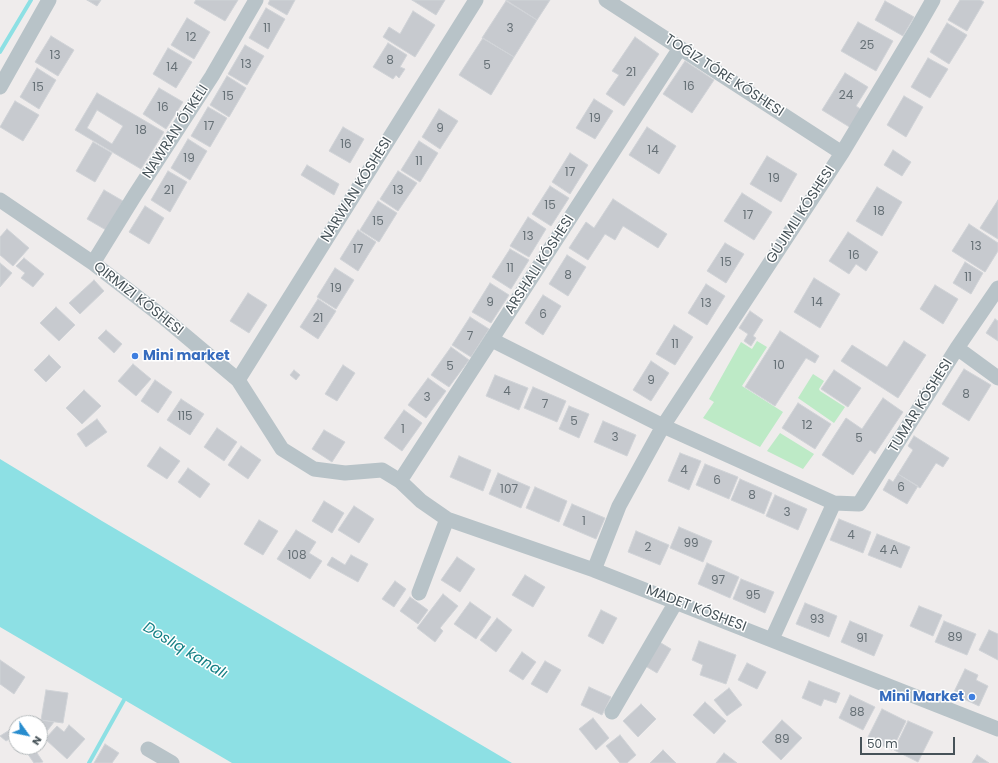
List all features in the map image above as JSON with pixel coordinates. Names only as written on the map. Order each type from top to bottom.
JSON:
[{"type":"street","points":[[0,87],[50,0]]},
{"type":"street","name":"NAWRAN ÓTKELI","points":[[93,263],[212,76],[256,0]]},
{"type":"street","name":"NARWAN KÓSHESI","points":[[238,380],[476,0]]},
{"type":"street","points":[[606,0],[628,6],[680,48],[842,153]]},
{"type":"street","name":"GÚJIMLI KÓSHESI","points":[[594,570],[619,506],[663,426],[842,153],[918,28],[933,0]]},
{"type":"street","points":[[400,481],[680,48]]},
{"type":"street","name":"MADET KÓSHESI","points":[[0,200],[93,263],[163,317],[238,380],[282,450],[314,469],[345,473],[382,470],[400,481],[421,501],[448,519],[594,570],[998,729]]},
{"type":"street","name":"TUMAR KÓSHESI","points":[[663,426],[834,503],[859,504],[957,348],[998,288]]},
{"type":"street","points":[[492,340],[663,426]]},
{"type":"street","points":[[957,348],[998,378]]},
{"type":"street","points":[[772,639],[834,503]]},
{"type":"street","points":[[419,593],[448,519]]},
{"type":"street","points":[[612,712],[676,602]]},
{"type":"street","points":[[148,749],[172,763]]},
{"type":"green space","points":[[757,341],[767,347],[742,386],[783,412],[760,447],[703,418],[714,402],[709,399],[741,342],[752,349]]},
{"type":"green space","points":[[813,374],[824,381],[819,389],[820,391],[845,407],[834,423],[798,398]]},
{"type":"green space","points":[[780,433],[814,454],[803,469],[767,451]]},
{"type":"water","name":"Doslıq kanalı","points":[[0,459],[102,521],[512,763],[232,763],[0,627]]},
{"type":"building","points":[[87,0],[101,0],[97,6]]},
{"type":"building","points":[[196,0],[238,0],[225,21],[194,3]]},
{"type":"building","points":[[270,0],[295,0],[287,15],[268,4]]},
{"type":"building","points":[[412,0],[445,0],[436,15]]},
{"type":"building","points":[[506,0],[550,0],[537,20]]},
{"type":"building","points":[[960,0],[980,0],[984,2],[967,31],[948,20]]},
{"type":"building","points":[[506,1],[537,20],[514,57],[482,38]]},
{"type":"building","points":[[885,1],[914,17],[903,36],[875,20]]},
{"type":"building","points":[[266,8],[285,19],[268,49],[249,38]]},
{"type":"building","points":[[413,11],[435,25],[415,57],[383,37],[389,27],[400,34]]},
{"type":"building","points":[[187,18],[210,32],[194,59],[171,45]]},
{"type":"building","points":[[858,22],[893,41],[876,71],[841,51]]},
{"type":"building","points":[[947,23],[967,35],[949,64],[930,52]]},
{"type":"building","points":[[51,36],[74,50],[58,76],[35,62]]},
{"type":"building","points":[[635,37],[659,54],[624,106],[606,94],[619,75],[612,71]]},
{"type":"building","points":[[483,38],[514,57],[491,95],[459,75]]},
{"type":"building","points":[[388,43],[407,55],[400,67],[405,69],[399,78],[396,75],[393,79],[373,67]]},
{"type":"building","points":[[245,45],[264,56],[247,85],[228,74]]},
{"type":"building","points":[[168,48],[192,62],[176,88],[153,74]]},
{"type":"building","points":[[928,58],[948,69],[930,98],[911,87]]},
{"type":"building","points":[[685,61],[714,80],[692,113],[663,94]]},
{"type":"building","points":[[37,68],[56,80],[39,109],[20,97]]},
{"type":"building","points":[[845,73],[868,87],[856,106],[862,110],[851,128],[822,110]]},
{"type":"building","points":[[227,76],[246,88],[229,117],[210,105]]},
{"type":"building","points":[[159,88],[183,102],[166,129],[143,114]]},
{"type":"building","points":[[97,93],[164,132],[141,169],[75,130]],"holes":[[[97,110],[123,126],[112,144],[87,128]]]},
{"type":"building","points":[[904,96],[923,107],[906,137],[887,125]]},
{"type":"building","points":[[594,99],[613,111],[595,139],[576,128]]},
{"type":"building","points":[[15,101],[39,115],[23,141],[0,127]]},
{"type":"building","points":[[208,107],[227,118],[210,147],[191,136]]},
{"type":"building","points":[[439,109],[458,121],[440,149],[422,137]]},
{"type":"building","points":[[343,127],[364,139],[350,163],[329,151]]},
{"type":"building","points":[[647,127],[676,146],[659,174],[629,155]]},
{"type":"building","points":[[188,139],[207,151],[190,180],[171,168]]},
{"type":"building","points":[[419,141],[438,153],[420,182],[401,170]]},
{"type":"building","points":[[93,142],[112,153],[95,182],[76,171]]},
{"type":"building","points":[[893,150],[911,162],[902,176],[884,165]]},
{"type":"building","points":[[570,153],[588,165],[570,194],[552,182]]},
{"type":"building","points":[[767,156],[797,174],[781,202],[750,184]]},
{"type":"building","points":[[307,165],[339,184],[334,195],[301,175]]},
{"type":"building","points":[[168,171],[187,182],[170,212],[151,200]]},
{"type":"building","points":[[398,171],[417,183],[398,211],[380,199]]},
{"type":"building","points":[[550,186],[569,198],[551,226],[532,214]]},
{"type":"building","points":[[877,187],[902,202],[882,236],[856,221]]},
{"type":"building","points":[[104,190],[123,201],[106,230],[87,219]]},
{"type":"building","points":[[742,193],[772,212],[754,240],[724,221]]},
{"type":"building","points":[[613,199],[667,234],[658,248],[623,226],[615,240],[605,234],[588,260],[569,248],[586,222],[594,228]]},
{"type":"building","points":[[998,200],[998,239],[980,228]]},
{"type":"building","points":[[378,201],[397,213],[379,242],[360,230]]},
{"type":"building","points":[[145,206],[164,218],[149,244],[129,232]]},
{"type":"building","points":[[528,217],[546,229],[529,257],[510,246]]},
{"type":"building","points":[[969,224],[998,243],[998,251],[985,272],[952,251]]},
{"type":"building","points":[[7,229],[29,248],[13,266],[0,255],[0,237]]},
{"type":"building","points":[[358,230],[376,242],[358,271],[340,259]]},
{"type":"building","points":[[848,232],[878,252],[866,271],[856,264],[849,274],[829,261]]},
{"type":"building","points":[[725,243],[744,254],[726,283],[707,271]]},
{"type":"building","points":[[510,249],[529,260],[511,289],[492,277]]},
{"type":"building","points":[[567,255],[586,267],[568,296],[549,284]]},
{"type":"building","points":[[24,258],[44,274],[33,287],[21,278],[25,273],[16,266]]},
{"type":"building","points":[[965,262],[983,273],[971,294],[953,283]]},
{"type":"building","points":[[0,263],[12,273],[0,287]]},
{"type":"building","points":[[335,268],[354,280],[336,309],[317,297]]},
{"type":"building","points":[[814,278],[840,294],[820,328],[794,312]]},
{"type":"building","points":[[94,280],[104,291],[80,314],[69,303]]},
{"type":"building","points":[[490,283],[509,295],[491,323],[472,312]]},
{"type":"building","points":[[706,284],[725,296],[707,325],[688,313]]},
{"type":"building","points":[[935,285],[958,299],[943,324],[920,309]]},
{"type":"building","points":[[248,293],[267,305],[249,333],[230,321]]},
{"type":"building","points":[[543,295],[561,306],[543,335],[525,323]]},
{"type":"building","points":[[318,299],[336,311],[318,339],[300,327]]},
{"type":"building","points":[[56,307],[75,325],[59,341],[40,323]]},
{"type":"building","points":[[750,311],[763,320],[753,336],[756,338],[751,346],[744,341],[748,334],[739,328]]},
{"type":"building","points":[[470,317],[489,329],[471,357],[452,345]]},
{"type":"building","points":[[995,319],[998,321],[998,341],[986,333]]},
{"type":"building","points":[[674,325],[693,337],[675,365],[656,354]]},
{"type":"building","points":[[106,330],[122,344],[114,353],[98,338]]},
{"type":"building","points":[[780,331],[819,356],[815,363],[806,358],[775,406],[745,387]]},
{"type":"building","points":[[904,341],[926,355],[898,398],[841,361],[852,345],[887,367]]},
{"type":"building","points":[[451,347],[469,360],[449,387],[431,375]]},
{"type":"building","points":[[49,355],[61,367],[46,382],[34,370]]},
{"type":"building","points":[[651,361],[669,373],[651,401],[633,390]]},
{"type":"building","points":[[133,364],[151,379],[136,396],[118,381]]},
{"type":"building","points":[[343,365],[355,373],[337,401],[325,394]]},
{"type":"building","points":[[964,369],[991,385],[969,421],[942,404]]},
{"type":"building","points":[[294,370],[300,375],[296,380],[290,375]]},
{"type":"building","points":[[834,370],[861,388],[848,407],[821,389]]},
{"type":"building","points":[[495,375],[528,388],[519,410],[486,396]]},
{"type":"building","points":[[428,378],[446,391],[426,418],[408,405]]},
{"type":"building","points":[[155,380],[172,392],[158,413],[141,401]]},
{"type":"building","points":[[533,387],[566,401],[557,422],[524,408]]},
{"type":"building","points":[[84,390],[101,406],[82,424],[66,408]]},
{"type":"building","points":[[883,398],[903,412],[875,454],[870,450],[853,475],[822,455],[846,418],[862,429]]},
{"type":"building","points":[[181,399],[204,414],[190,435],[167,420]]},
{"type":"building","points":[[798,403],[831,424],[815,449],[782,428]]},
{"type":"building","points":[[569,406],[589,414],[579,438],[559,429]]},
{"type":"building","points":[[404,410],[422,423],[402,451],[384,438]]},
{"type":"building","points":[[97,419],[107,432],[86,447],[77,434]]},
{"type":"building","points":[[603,421],[636,435],[627,456],[594,442]]},
{"type":"building","points":[[217,428],[237,442],[224,461],[204,447]]},
{"type":"building","points":[[324,430],[345,442],[332,462],[312,449]]},
{"type":"building","points":[[914,436],[949,458],[943,467],[936,463],[920,488],[898,474],[913,450],[908,446]]},
{"type":"building","points":[[241,446],[261,460],[248,479],[228,465]]},
{"type":"building","points":[[160,447],[180,461],[167,479],[147,466]]},
{"type":"building","points":[[680,453],[701,461],[689,490],[668,481]]},
{"type":"building","points":[[459,456],[491,470],[483,491],[450,477]]},
{"type":"building","points":[[705,464],[738,477],[729,499],[696,485]]},
{"type":"building","points":[[188,468],[210,484],[200,498],[178,482]]},
{"type":"building","points":[[498,473],[530,487],[521,508],[489,494]]},
{"type":"building","points":[[898,474],[918,486],[907,504],[883,490],[889,479],[893,482]]},
{"type":"building","points":[[740,479],[772,493],[764,514],[731,500]]},
{"type":"building","points":[[535,487],[567,501],[559,522],[526,508]]},
{"type":"building","points":[[775,495],[807,509],[798,530],[766,516]]},
{"type":"building","points":[[324,501],[344,513],[332,533],[312,521]]},
{"type":"building","points":[[572,504],[605,518],[596,539],[563,525]]},
{"type":"building","points":[[354,506],[374,519],[359,543],[338,530]]},
{"type":"building","points":[[839,519],[871,532],[863,553],[830,540]]},
{"type":"building","points":[[259,520],[278,531],[263,555],[244,544]]},
{"type":"building","points":[[679,527],[712,541],[703,562],[670,548]]},
{"type":"building","points":[[296,530],[316,542],[309,553],[322,561],[310,579],[277,559]]},
{"type":"building","points":[[636,531],[669,545],[660,565],[628,552]]},
{"type":"building","points":[[877,534],[910,547],[901,568],[868,555]]},
{"type":"building","points":[[351,555],[368,564],[358,582],[327,565],[332,557],[345,565]]},
{"type":"building","points":[[457,557],[475,569],[460,592],[441,580]]},
{"type":"building","points":[[707,563],[739,577],[730,598],[698,584]]},
{"type":"building","points":[[525,575],[545,587],[533,607],[512,595]]},
{"type":"building","points":[[741,579],[774,592],[765,613],[733,599]]},
{"type":"building","points":[[395,581],[406,589],[394,607],[382,599]]},
{"type":"building","points":[[443,594],[458,606],[440,628],[443,631],[435,642],[417,628]]},
{"type":"building","points":[[410,597],[428,610],[418,624],[400,611]]},
{"type":"building","points":[[470,602],[491,617],[476,639],[454,624]]},
{"type":"building","points":[[805,603],[837,616],[829,637],[796,624]]},
{"type":"building","points":[[919,606],[942,615],[933,636],[910,626]]},
{"type":"building","points":[[601,610],[617,618],[603,644],[588,636]]},
{"type":"building","points":[[497,618],[512,630],[496,652],[480,640]]},
{"type":"building","points":[[850,621],[883,635],[874,656],[841,642]]},
{"type":"building","points":[[944,621],[976,634],[967,655],[935,642]]},
{"type":"building","points":[[989,630],[998,634],[998,660],[979,650]]},
{"type":"building","points":[[656,640],[671,649],[657,673],[642,664]]},
{"type":"building","points":[[699,641],[736,655],[726,684],[700,675],[703,665],[692,660]]},
{"type":"building","points":[[522,652],[536,662],[523,680],[509,671]]},
{"type":"building","points":[[0,660],[25,677],[14,694],[0,684]]},
{"type":"building","points":[[545,661],[561,670],[547,693],[531,684]]},
{"type":"building","points":[[747,663],[766,672],[757,689],[738,680]]},
{"type":"building","points":[[965,669],[978,675],[976,680],[988,686],[979,706],[953,694]]},
{"type":"building","points":[[809,681],[840,693],[836,703],[824,699],[821,706],[802,698]]},
{"type":"building","points":[[589,687],[611,697],[602,715],[581,705]]},
{"type":"building","points":[[729,688],[742,705],[727,716],[714,700]]},
{"type":"building","points":[[46,690],[68,693],[63,723],[48,721],[48,715],[42,715]]},
{"type":"building","points":[[850,695],[875,707],[863,730],[839,718]]},
{"type":"building","points":[[705,702],[726,721],[714,734],[693,715]]},
{"type":"building","points":[[641,704],[656,719],[638,737],[623,721]]},
{"type":"building","points":[[882,709],[906,721],[892,750],[867,739]]},
{"type":"building","points":[[593,718],[609,738],[596,750],[579,729]]},
{"type":"building","points":[[782,720],[802,738],[781,760],[762,742]]},
{"type":"building","points":[[48,721],[54,722],[48,730]]},
{"type":"building","points":[[908,721],[933,732],[918,762],[894,750]]},
{"type":"building","points":[[69,725],[85,739],[67,759],[48,742],[48,736],[57,726],[64,732]]},
{"type":"building","points":[[8,731],[8,740],[6,741],[0,736]]},
{"type":"building","points":[[620,735],[636,755],[627,763],[620,763],[606,746]]},
{"type":"building","points":[[105,744],[119,753],[112,763],[94,763]]},
{"type":"building","points":[[663,750],[676,763],[650,763]]},
{"type":"building","points":[[724,753],[737,763],[716,763]]},
{"type":"building","points":[[28,755],[38,755],[43,762],[34,763]]},
{"type":"building","points":[[977,755],[989,763],[972,763]]},
{"type":"waterway","points":[[0,52],[31,0]]},
{"type":"waterway","points":[[89,763],[124,700]]},
{"type":"place","name":"Mini market","points":[[135,356]]},
{"type":"place","name":"Mini Market","points":[[972,697]]}]
